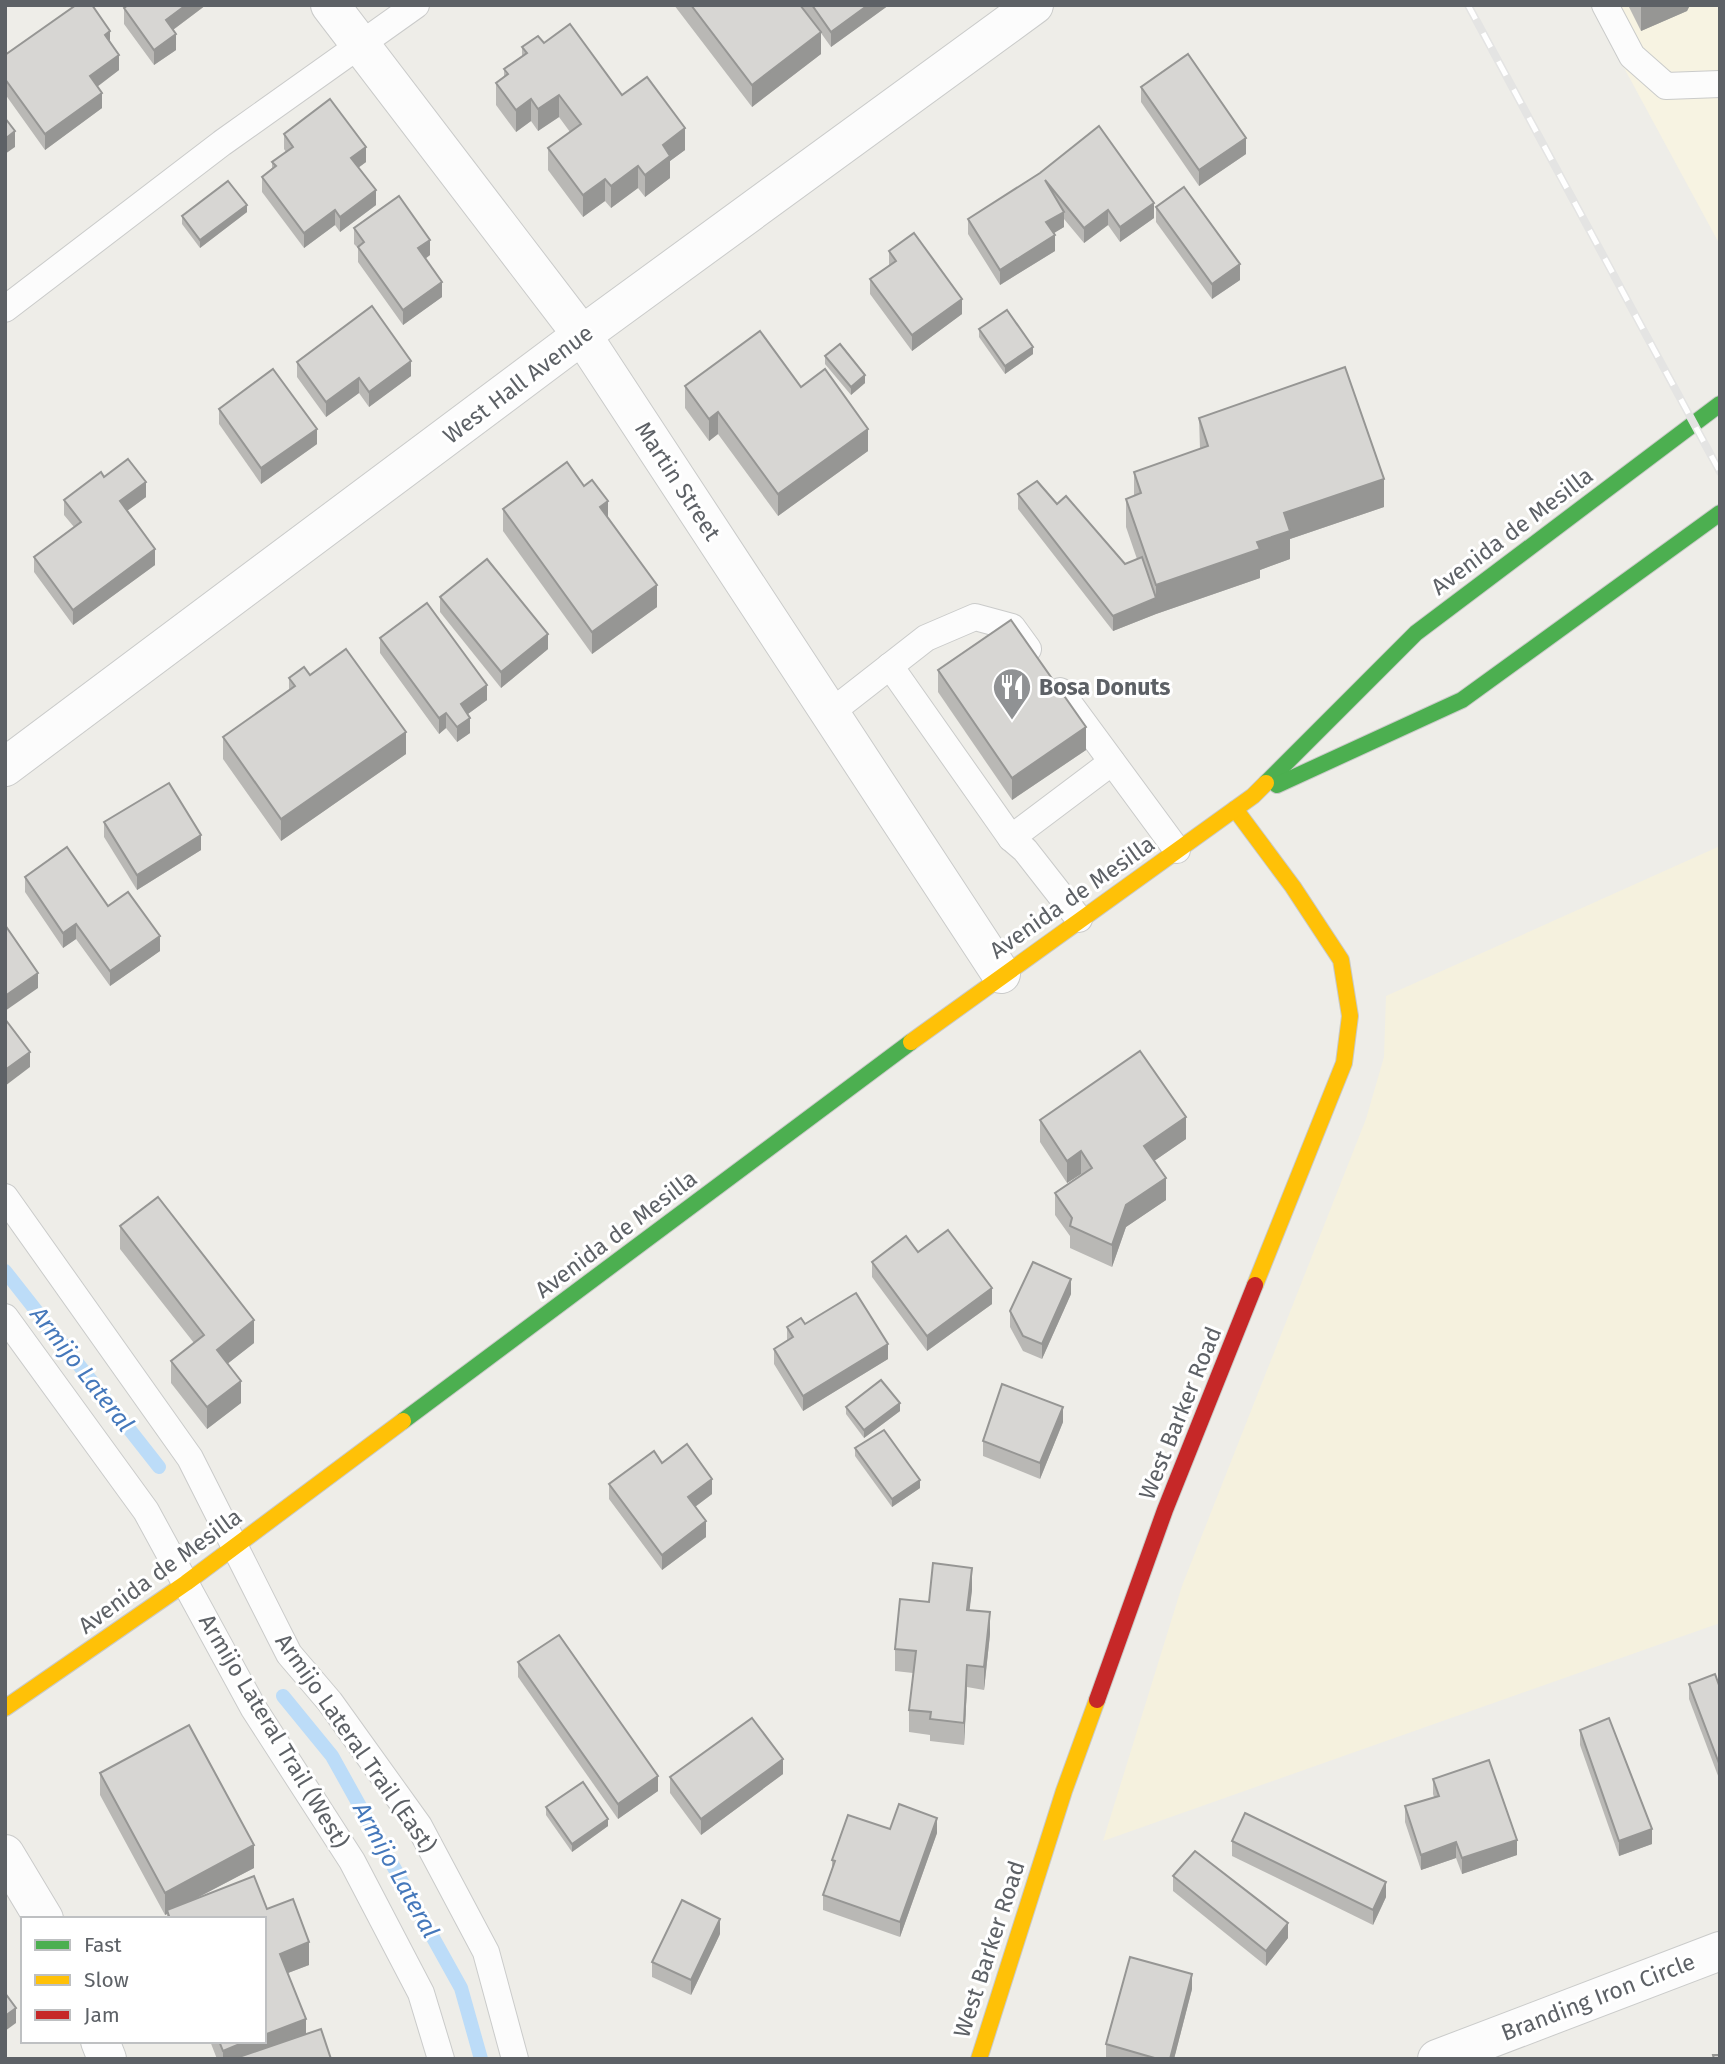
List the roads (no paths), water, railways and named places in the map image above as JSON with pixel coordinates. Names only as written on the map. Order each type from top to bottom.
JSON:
[{"type":"main road","name":"Avenida de Mesilla","points":[[5,1708],[186,1583],[1001,974],[1253,796],[1416,633],[1720,404]]},
{"type":"main road","name":"Avenida de Mesilla","points":[[1253,796],[1462,700],[1720,513]]},
{"type":"main road","name":"West Barker Road","points":[[979,2059],[1064,1791],[1165,1510],[1344,1063],[1350,1016],[1341,960],[1293,887],[1235,809]]},
{"type":"street","name":"Martin Street","points":[[330,5],[582,335],[1001,974]]},
{"type":"street","name":"West Hall Avenue","points":[[5,767],[582,335],[1034,5]]},
{"type":"street","points":[[5,1854],[43,1917]]},
{"type":"street","name":"Branding Iron Circle","points":[[1437,2059],[1720,1951]]},
{"type":"lane","points":[[5,309],[222,143],[361,47],[416,5]]},
{"type":"lane","points":[[1605,5],[1632,57],[1666,86],[1720,84]]},
{"type":"lane","points":[[830,713],[926,638],[975,617],[1012,626],[1177,850]]},
{"type":"lane","points":[[890,666],[1011,838],[1025,850],[1079,919]]},
{"type":"lane","points":[[1011,838],[1112,762]]},
{"type":"lane","name":"Armijo Lateral Trail (East)","points":[[5,1197],[190,1458],[289,1654],[330,1703],[419,1826],[486,1952],[514,2059]]},
{"type":"lane","name":"Armijo Lateral Trail (West)","points":[[5,1317],[146,1511],[254,1709],[352,1861],[421,1993],[441,2059]]},
{"type":"waterway","name":"Armijo Lateral","points":[[5,1271],[159,1467]]},
{"type":"waterway","name":"Armijo Lateral","points":[[283,1696],[332,1756],[461,1988],[481,2059]]},
{"type":"railway","points":[[1468,5],[1720,472]]},
{"type":"place","name":"Bosa Donuts","points":[[1012,721]]}]
